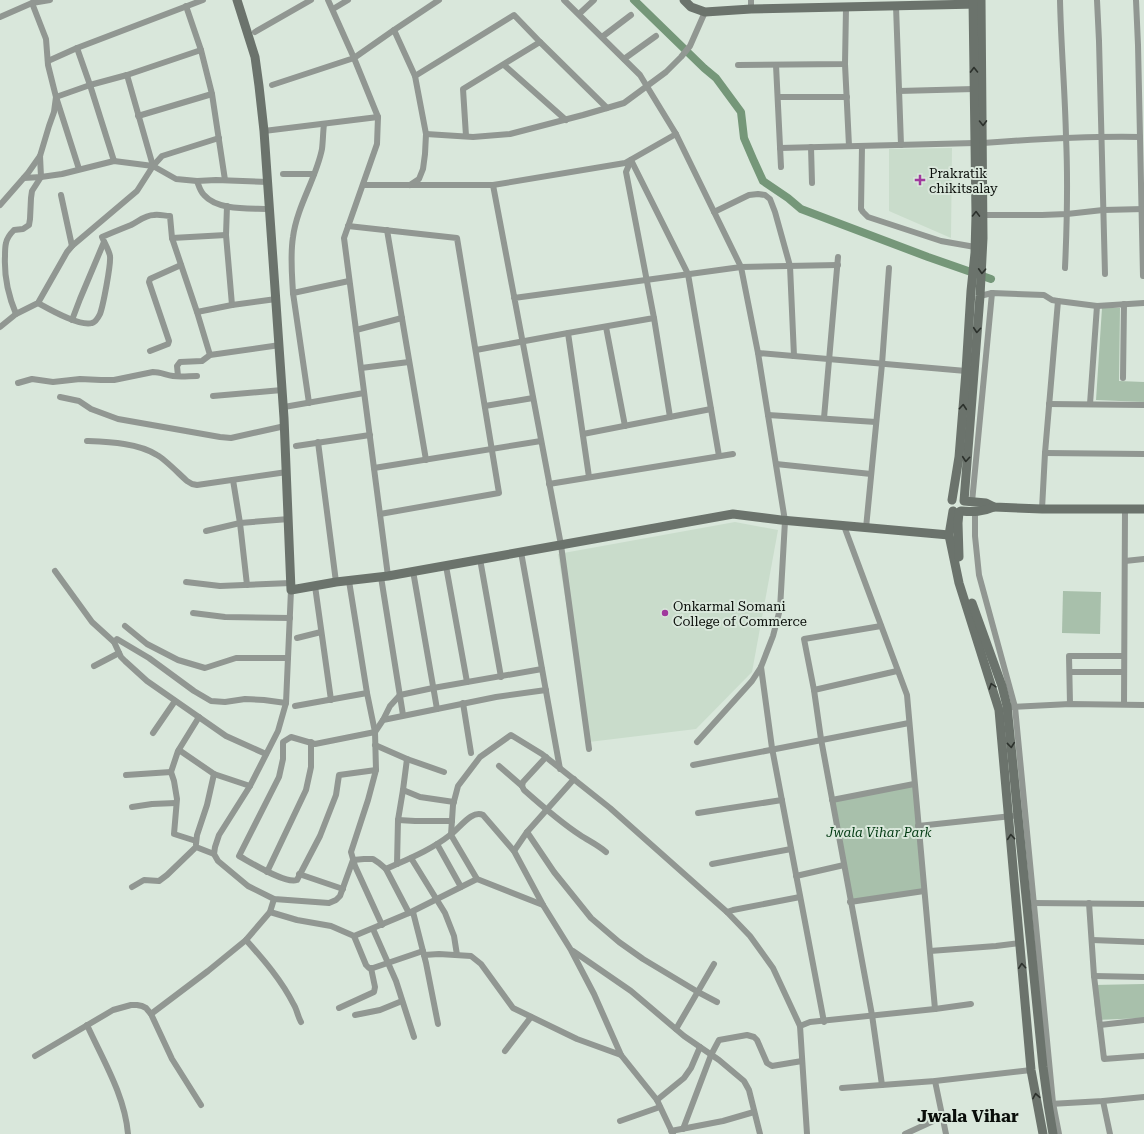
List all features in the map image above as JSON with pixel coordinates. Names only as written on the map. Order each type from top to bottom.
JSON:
[{"type":"main road","points":[[237,0],[255,57],[259,86],[270,131],[268,182],[282,390],[289,406],[285,426],[286,472],[293,588],[413,572],[733,514],[785,521],[949,535]]},
{"type":"main road","points":[[684,0],[705,12],[751,5],[846,8],[977,2]]},
{"type":"main road","points":[[977,2],[974,90],[984,215],[977,250]]},
{"type":"main road","points":[[977,2],[979,143],[976,215],[977,293],[970,422],[968,501],[964,508],[958,511],[949,535],[959,583],[1007,706]]},
{"type":"main road","points":[[977,293],[966,371],[959,457],[950,506],[958,511],[975,512],[994,507],[1042,509],[1144,509]]},
{"type":"main road","points":[[952,500],[958,498],[986,503],[994,507]]},
{"type":"main road","points":[[958,511],[958,549],[964,582],[1002,686],[1007,706],[1001,724],[1014,816],[1030,903],[1043,1067],[1050,1104],[1053,1134]]},
{"type":"main road","points":[[1014,816],[1020,943],[1032,1070],[1043,1134]]},
{"type":"street","points":[[0,17],[32,3],[50,0]]},
{"type":"street","points":[[48,60],[203,0]]},
{"type":"street","points":[[255,32],[311,0]]},
{"type":"street","points":[[328,0],[378,117],[377,144],[344,238],[380,514],[384,576],[403,715]]},
{"type":"street","points":[[333,10],[348,0]]},
{"type":"street","points":[[272,85],[354,58],[439,0]]},
{"type":"street","points":[[564,0],[640,75],[676,134],[741,267],[758,353],[785,521],[780,609],[773,636],[761,667],[752,681],[697,742]]},
{"type":"street","points":[[579,14],[594,0]]},
{"type":"street","points":[[1060,0],[1066,137],[1067,214],[1065,268]]},
{"type":"street","points":[[1097,0],[1105,274]]},
{"type":"street","points":[[1136,0],[1141,45],[1140,137],[1143,209],[1143,276]]},
{"type":"street","points":[[32,3],[46,39],[48,60],[56,97],[79,169]]},
{"type":"street","points":[[186,6],[201,50],[212,94],[224,180]]},
{"type":"street","points":[[896,6],[901,145]]},
{"type":"street","points":[[846,8],[845,64],[849,146]]},
{"type":"street","points":[[426,134],[466,136],[510,134],[624,103],[666,72],[681,57],[690,46],[705,12]]},
{"type":"street","points":[[602,37],[631,14]]},
{"type":"street","points":[[415,76],[514,15],[607,108]]},
{"type":"street","points":[[394,30],[415,76],[426,134],[423,169],[419,179],[410,185]]},
{"type":"street","points":[[624,59],[656,36]]},
{"type":"street","points":[[466,136],[463,89],[540,42]]},
{"type":"street","points":[[77,48],[114,161]]},
{"type":"street","points":[[56,97],[201,50]]},
{"type":"street","points":[[738,65],[845,64]]},
{"type":"street","points":[[504,65],[566,120]]},
{"type":"street","points":[[776,65],[781,167]]},
{"type":"street","points":[[127,75],[153,166]]},
{"type":"street","points":[[899,91],[974,90]]},
{"type":"street","points":[[138,116],[212,94]]},
{"type":"street","points":[[16,314],[5,277],[4,264],[6,243],[14,230],[23,229],[29,225],[30,198],[32,191],[40,177],[40,156],[54,112],[56,97]]},
{"type":"street","points":[[778,97],[847,97]]},
{"type":"street","points":[[270,131],[378,117]]},
{"type":"street","points":[[309,403],[293,293],[291,266],[293,236],[302,204],[322,149],[324,124]]},
{"type":"street","points":[[363,184],[493,185],[625,163],[676,134]]},
{"type":"street","points":[[780,148],[979,143],[1066,137],[1140,137]]},
{"type":"street","points":[[0,327],[16,314],[38,304],[67,252],[72,246],[136,191],[153,166],[162,156],[219,138]]},
{"type":"street","points":[[862,146],[861,209],[865,215],[941,241],[977,250]]},
{"type":"street","points":[[811,147],[812,183]]},
{"type":"street","points":[[0,205],[24,178],[40,156]]},
{"type":"street","points":[[631,160],[688,274],[719,456]]},
{"type":"street","points":[[631,160],[626,172],[654,318],[670,417]]},
{"type":"street","points":[[24,178],[62,174],[114,161],[153,166],[176,179],[197,181],[224,180],[268,182]]},
{"type":"street","points":[[283,174],[314,174]]},
{"type":"street","points":[[197,181],[200,190],[210,201],[227,206],[270,209]]},
{"type":"street","points":[[493,185],[561,545],[589,749]]},
{"type":"street","points":[[61,195],[72,246]]},
{"type":"street","points":[[714,212],[749,195],[765,195],[770,199],[790,266],[794,356]]},
{"type":"street","points":[[227,206],[226,235],[232,305]]},
{"type":"street","points":[[984,215],[1042,215],[1103,210],[1143,209]]},
{"type":"street","points":[[38,304],[72,320],[86,324],[91,324],[96,321],[101,312],[110,264],[110,255],[102,236],[139,221],[144,217],[155,214],[170,216],[172,238],[210,356]]},
{"type":"street","points":[[348,226],[457,238],[499,493],[380,514]]},
{"type":"street","points":[[387,230],[426,460]]},
{"type":"street","points":[[172,238],[226,235]]},
{"type":"street","points":[[72,320],[104,242]]},
{"type":"street","points":[[824,418],[838,257]]},
{"type":"street","points":[[150,351],[168,344],[169,341],[149,280],[181,265]]},
{"type":"street","points":[[514,298],[741,267],[838,265]]},
{"type":"street","points":[[866,528],[882,364],[889,268]]},
{"type":"street","points":[[293,293],[349,281]]},
{"type":"street","points":[[977,293],[1044,295],[1052,300],[1097,306],[1144,303]]},
{"type":"street","points":[[968,501],[979,423],[992,293]]},
{"type":"street","points":[[197,312],[232,305],[276,299]]},
{"type":"street","points":[[1042,509],[1045,453],[1058,301]]},
{"type":"street","points":[[1123,378],[1124,304]]},
{"type":"street","points":[[1090,404],[1097,306]]},
{"type":"street","points":[[356,330],[402,318]]},
{"type":"street","points":[[476,350],[654,318]]},
{"type":"street","points":[[606,326],[625,426]]},
{"type":"street","points":[[568,334],[589,477]]},
{"type":"street","points":[[178,376],[177,366],[180,362],[202,361],[210,356],[280,345]]},
{"type":"street","points":[[758,353],[966,371]]},
{"type":"street","points":[[361,368],[409,362]]},
{"type":"street","points":[[18,383],[32,379],[53,382],[80,379],[114,380],[153,372],[178,376],[197,376]]},
{"type":"street","points":[[213,396],[282,390]]},
{"type":"street","points":[[289,406],[364,392]]},
{"type":"street","points":[[60,397],[79,401],[91,409],[118,419],[220,438],[231,438],[285,426]]},
{"type":"street","points":[[485,406],[533,398]]},
{"type":"street","points":[[1049,404],[1144,405]]},
{"type":"street","points":[[583,434],[711,409]]},
{"type":"street","points":[[768,414],[876,422]]},
{"type":"street","points":[[970,422],[979,423]]},
{"type":"street","points":[[296,446],[370,435]]},
{"type":"street","points":[[88,441],[113,442],[146,449],[158,455],[192,484],[197,485],[286,472]]},
{"type":"street","points":[[374,468],[541,441]]},
{"type":"street","points":[[318,442],[336,582]]},
{"type":"street","points":[[1045,453],[1144,454]]},
{"type":"street","points":[[549,484],[733,454]]},
{"type":"street","points":[[776,464],[871,474]]},
{"type":"street","points":[[233,480],[240,523],[247,585]]},
{"type":"street","points":[[1124,704],[1126,510]]},
{"type":"street","points":[[975,512],[975,536],[979,575],[1007,706],[1030,903],[1144,904]]},
{"type":"street","points":[[206,531],[240,523],[288,519]]},
{"type":"street","points":[[844,526],[907,695],[935,1009]]},
{"type":"street","points":[[521,552],[558,750],[560,769]]},
{"type":"street","points":[[480,559],[501,676]]},
{"type":"street","points":[[1125,561],[1144,559]]},
{"type":"street","points":[[446,566],[467,682]]},
{"type":"street","points":[[55,571],[92,622],[114,642],[125,661],[147,680],[226,736],[266,754]]},
{"type":"street","points":[[413,572],[437,708]]},
{"type":"street","points":[[199,717],[179,750],[171,772],[174,781],[176,803],[174,834],[214,854],[218,861],[248,886],[274,899],[329,903],[336,900],[340,896],[343,889],[376,770],[375,732],[367,693],[349,581]]},
{"type":"street","points":[[186,582],[220,586],[247,585],[293,588],[286,703],[278,731],[250,786],[220,835],[214,854]]},
{"type":"street","points":[[314,586],[331,700]]},
{"type":"street","points":[[193,613],[226,618],[290,618]]},
{"type":"street","points":[[125,626],[147,644],[178,660],[204,668],[236,658],[288,658]]},
{"type":"street","points":[[881,626],[804,639],[850,902],[872,1016],[882,1085]]},
{"type":"street","points":[[297,638],[321,632]]},
{"type":"street","points":[[114,642],[117,638],[149,658],[194,691],[211,701],[226,702],[245,699],[286,703]]},
{"type":"street","points":[[94,666],[119,653]]},
{"type":"street","points":[[1070,704],[1070,656],[1124,656]]},
{"type":"street","points":[[761,667],[772,748],[824,1022]]},
{"type":"street","points":[[376,770],[339,775],[336,795],[320,836],[297,880],[294,881],[267,872],[239,856],[279,777],[283,759],[283,742],[291,737],[315,744],[375,732],[390,706],[400,695],[542,669]]},
{"type":"street","points":[[814,690],[898,671]]},
{"type":"street","points":[[1070,672],[1124,672]]},
{"type":"street","points":[[383,720],[463,703],[546,690]]},
{"type":"street","points":[[295,706],[367,693]]},
{"type":"street","points":[[153,733],[176,701]]},
{"type":"street","points":[[463,703],[471,753]]},
{"type":"street","points":[[1007,706],[1070,704],[1144,705]]},
{"type":"street","points":[[693,765],[772,748],[909,723]]},
{"type":"street","points":[[543,905],[476,879],[451,835],[454,802],[458,786],[480,757],[511,735],[574,779],[730,911],[774,968],[805,1024],[802,1061],[807,1134]]},
{"type":"street","points":[[267,872],[306,790],[311,767],[311,742]]},
{"type":"street","points":[[375,745],[407,759],[444,772]]},
{"type":"street","points":[[179,750],[214,774],[250,786]]},
{"type":"street","points":[[522,786],[524,780],[546,758]]},
{"type":"street","points":[[397,864],[398,820],[407,759]]},
{"type":"street","points":[[499,766],[546,810],[606,852]]},
{"type":"street","points":[[126,775],[171,772]]},
{"type":"street","points":[[132,886],[144,880],[158,881],[167,876],[196,844],[197,835],[207,805],[214,774]]},
{"type":"street","points":[[514,851],[527,832],[574,779]]},
{"type":"street","points":[[832,800],[914,784]]},
{"type":"street","points":[[403,790],[420,797],[454,802]]},
{"type":"street","points":[[698,813],[782,800]]},
{"type":"street","points":[[132,807],[176,803]]},
{"type":"street","points":[[386,869],[429,849],[451,835],[471,816],[480,813],[514,851],[543,905],[571,950],[594,994],[620,1055],[657,1100],[672,1132],[723,1121],[754,1112]]},
{"type":"street","points":[[918,826],[1014,816]]},
{"type":"street","points":[[398,820],[415,822],[452,821]]},
{"type":"street","points":[[527,832],[554,872],[591,918],[619,942],[643,959],[717,1002]]},
{"type":"street","points":[[437,844],[461,887]]},
{"type":"street","points":[[712,864],[791,849]]},
{"type":"street","points":[[352,857],[373,859],[386,869],[411,912],[423,953],[438,1024]]},
{"type":"street","points":[[352,857],[382,925]]},
{"type":"street","points":[[410,858],[437,899],[450,923],[457,955]]},
{"type":"street","points":[[796,876],[844,865]]},
{"type":"street","points":[[300,874],[343,889]]},
{"type":"street","points":[[270,912],[296,920],[331,926],[354,936],[411,912],[476,879]]},
{"type":"street","points":[[850,902],[924,891]]},
{"type":"street","points":[[730,911],[800,897]]},
{"type":"street","points":[[151,1014],[246,940],[270,912],[274,899]]},
{"type":"street","points":[[1089,903],[1094,976],[1104,1059],[1144,1056]]},
{"type":"street","points":[[373,929],[396,982],[414,1038]]},
{"type":"street","points":[[354,936],[367,967],[371,968],[423,953],[471,956],[481,964],[513,1008],[577,1039],[620,1055]]},
{"type":"street","points":[[246,940],[260,955],[276,977],[294,1005],[301,1022]]},
{"type":"street","points":[[1092,940],[1144,942]]},
{"type":"street","points":[[930,951],[1020,943]]},
{"type":"street","points":[[571,950],[631,991],[676,1029],[719,1060],[744,1081],[749,1090],[760,1134]]},
{"type":"street","points":[[676,1029],[714,964]]},
{"type":"street","points":[[339,1008],[374,992],[375,987],[371,968]]},
{"type":"street","points":[[1094,976],[1144,977]]},
{"type":"street","points":[[355,1015],[380,1010],[402,1001]]},
{"type":"street","points":[[805,1024],[971,1004]]},
{"type":"street","points":[[36,1056],[113,1010],[131,1005],[142,1006],[151,1014],[172,1059],[201,1105]]},
{"type":"street","points":[[505,1051],[531,1017]]},
{"type":"street","points":[[1100,1025],[1144,1020]]},
{"type":"street","points":[[87,1026],[122,1103],[127,1122],[128,1134]]},
{"type":"street","points":[[683,1129],[711,1055],[719,1040],[732,1037],[751,1036],[757,1040],[767,1063],[770,1065],[776,1066],[802,1061]]},
{"type":"street","points":[[657,1100],[684,1078],[700,1047]]},
{"type":"street","points":[[842,1088],[936,1081],[1032,1070]]},
{"type":"street","points":[[936,1081],[946,1134]]},
{"type":"street","points":[[1059,1134],[1050,1104],[1144,1097]]},
{"type":"street","points":[[1103,1101],[1110,1134]]},
{"type":"street","points":[[620,1121],[660,1107]]},
{"type":"street","points":[[905,1134],[942,1117]]},
{"type":"shaded area","name":"Prakratik chikitsalay","points":[[952,148],[951,238],[889,211],[889,149]]},
{"type":"shaded area","name":"Onkarmal Somani College of Commerce","points":[[735,522],[778,530],[752,672],[696,729],[589,742],[558,554]]},
{"type":"green space","points":[[1102,308],[1120,308],[1119,381],[1144,382],[1144,402],[1096,400]]},
{"type":"green space","points":[[1063,591],[1101,592],[1100,634],[1062,633]]},
{"type":"green space","name":"Jwala Vihar Park","points":[[914,784],[924,891],[850,902],[832,800]]},
{"type":"green space","points":[[1144,984],[1144,1018],[1096,1020],[1093,985]]},
{"type":"waterway","points":[[634,0],[716,78],[741,112],[744,138],[763,181],[801,209],[991,279]]},
{"type":"place","name":"Prakratik chikitsalay","points":[[920,180]]},
{"type":"place","name":"Onkarmal Somani College of Commerce","points":[[665,613]]},
{"type":"district","name":"Jwala Vihar","points":[[968,1116]]}]
